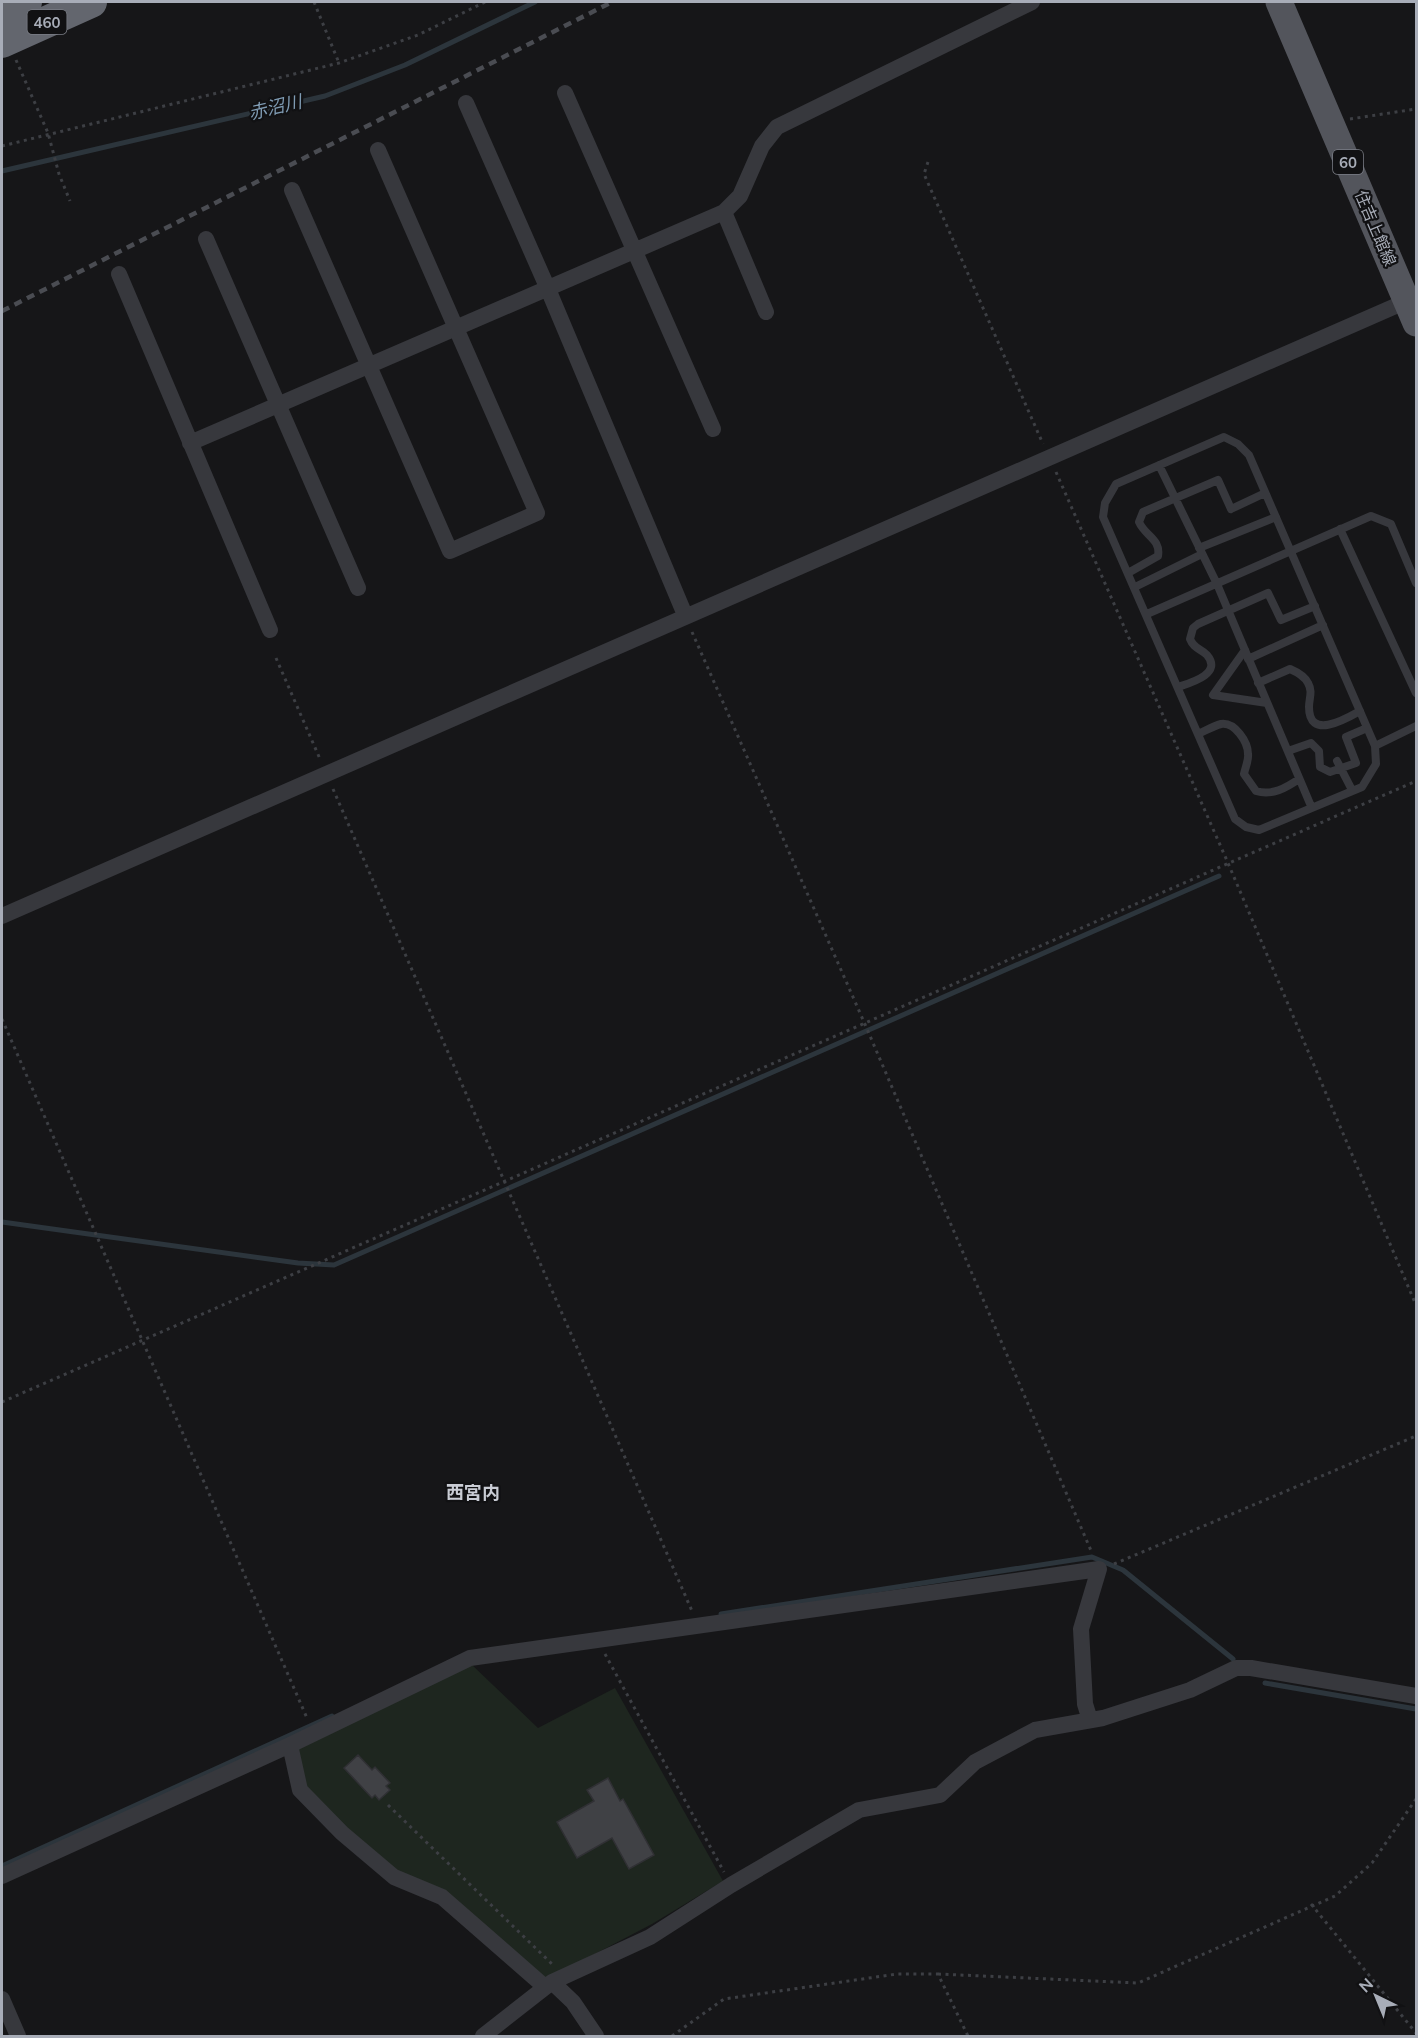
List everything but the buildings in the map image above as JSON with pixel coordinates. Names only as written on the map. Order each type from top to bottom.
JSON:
[{"type":"highway","name":"460","points":[[4,31],[26,2]]},
{"type":"highway","name":"460","points":[[4,31],[91,2]]},
{"type":"main road","name":"住吉上館線","points":[[1279,2],[1412,312]]},
{"type":"street","points":[[190,443],[724,213],[740,196],[762,146],[777,127],[1032,2]]},
{"type":"street","points":[[565,93],[713,429]]},
{"type":"street","points":[[466,103],[548,289],[685,615]]},
{"type":"street","points":[[292,190],[450,551],[537,513],[378,150]]},
{"type":"street","points":[[724,213],[765,312]]},
{"type":"street","points":[[207,238],[357,588]]},
{"type":"street","points":[[119,274],[270,630]]},
{"type":"street","points":[[2,916],[326,772],[1049,458],[1412,312]]},
{"type":"street","points":[[2,1876],[290,1745],[470,1658],[1099,1569],[1081,1629],[1085,1704],[1090,1720]]},
{"type":"street","points":[[483,2037],[553,1982],[650,1937],[731,1884],[859,1810],[940,1795],[975,1762],[1035,1730],[1090,1720],[1190,1690],[1236,1668],[1251,1668],[1416,1696]]},
{"type":"street","points":[[290,1745],[300,1790],[342,1833],[394,1877],[442,1897],[553,1982],[573,2002],[596,2037]]},
{"type":"street","points":[[2,1999],[18,2037]]},
{"type":"lane","points":[[1224,437],[1238,444],[1249,455],[1375,746],[1376,764],[1362,786],[1259,830],[1246,827],[1235,819],[1103,517],[1105,503],[1116,484],[1159,465],[1224,437]]},
{"type":"lane","points":[[1159,465],[1217,584],[1311,806]]},
{"type":"lane","points":[[1128,573],[1158,556],[1160,548],[1139,522],[1143,512],[1218,480],[1232,509],[1265,493]]},
{"type":"lane","points":[[1147,614],[1371,516],[1391,524],[1416,583]]},
{"type":"lane","points":[[1135,587],[1201,551],[1276,517]]},
{"type":"lane","points":[[1340,529],[1416,693]]},
{"type":"lane","points":[[1178,687],[1204,678],[1209,672],[1210,663],[1206,655],[1197,650],[1190,639],[1193,628],[1268,593],[1281,620],[1315,606]]},
{"type":"lane","points":[[1267,703],[1213,694],[1247,654],[1323,625]]},
{"type":"lane","points":[[1258,682],[1290,669],[1297,672],[1308,682],[1311,695],[1310,714],[1314,723],[1321,726],[1331,725],[1360,711]]},
{"type":"lane","points":[[1198,734],[1222,724],[1230,725],[1237,731],[1249,755],[1244,774],[1256,791],[1266,794],[1287,787],[1299,779]]},
{"type":"lane","points":[[1375,746],[1416,726]]},
{"type":"lane","points":[[1288,751],[1311,743],[1319,751],[1320,767],[1330,772],[1339,765],[1356,762],[1346,737],[1367,728]]},
{"type":"lane","points":[[1339,765],[1352,790]]},
{"type":"path","points":[[314,2],[339,63]]},
{"type":"path","points":[[2,146],[339,63],[418,35],[485,2]]},
{"type":"path","points":[[4,31],[48,133],[70,201]]},
{"type":"path","points":[[1331,120],[1416,109]]},
{"type":"path","points":[[928,162],[924,174],[1228,863],[1416,1305]]},
{"type":"path","points":[[685,615],[864,1022],[1099,1569],[1128,1560],[1416,1436]]},
{"type":"path","points":[[276,658],[502,1180],[698,1624]]},
{"type":"path","points":[[2,1401],[1416,780]]},
{"type":"path","points":[[2,1019],[313,1732]]},
{"type":"path","points":[[597,1639],[731,1884]]},
{"type":"path","points":[[672,2037],[724,1999],[897,1974],[1138,1983],[1311,1904],[1335,1896],[1372,1863],[1416,1799]]},
{"type":"path","points":[[388,1805],[553,1982]]},
{"type":"path","points":[[1311,1904],[1416,2032]]},
{"type":"path","points":[[938,1974],[968,2037]]},
{"type":"shaded area","points":[[471,1664],[538,1728],[615,1688],[723,1881],[652,1924],[545,1980],[398,1874],[346,1832],[304,1784],[295,1746]]},
{"type":"waterway","name":"赤沼川","points":[[2,171],[325,96],[405,65],[535,2]]},
{"type":"waterway","points":[[2,1222],[298,1263],[334,1265],[1219,876]]},
{"type":"waterway","points":[[721,1614],[1092,1557],[1123,1570],[1233,1659]]},
{"type":"waterway","points":[[1265,1683],[1416,1709]]},
{"type":"waterway","points":[[2,1866],[332,1716]]},
{"type":"railway","points":[[2,311],[612,2]]},
{"type":"district","name":"西宮内","points":[[473,1492]]}]
